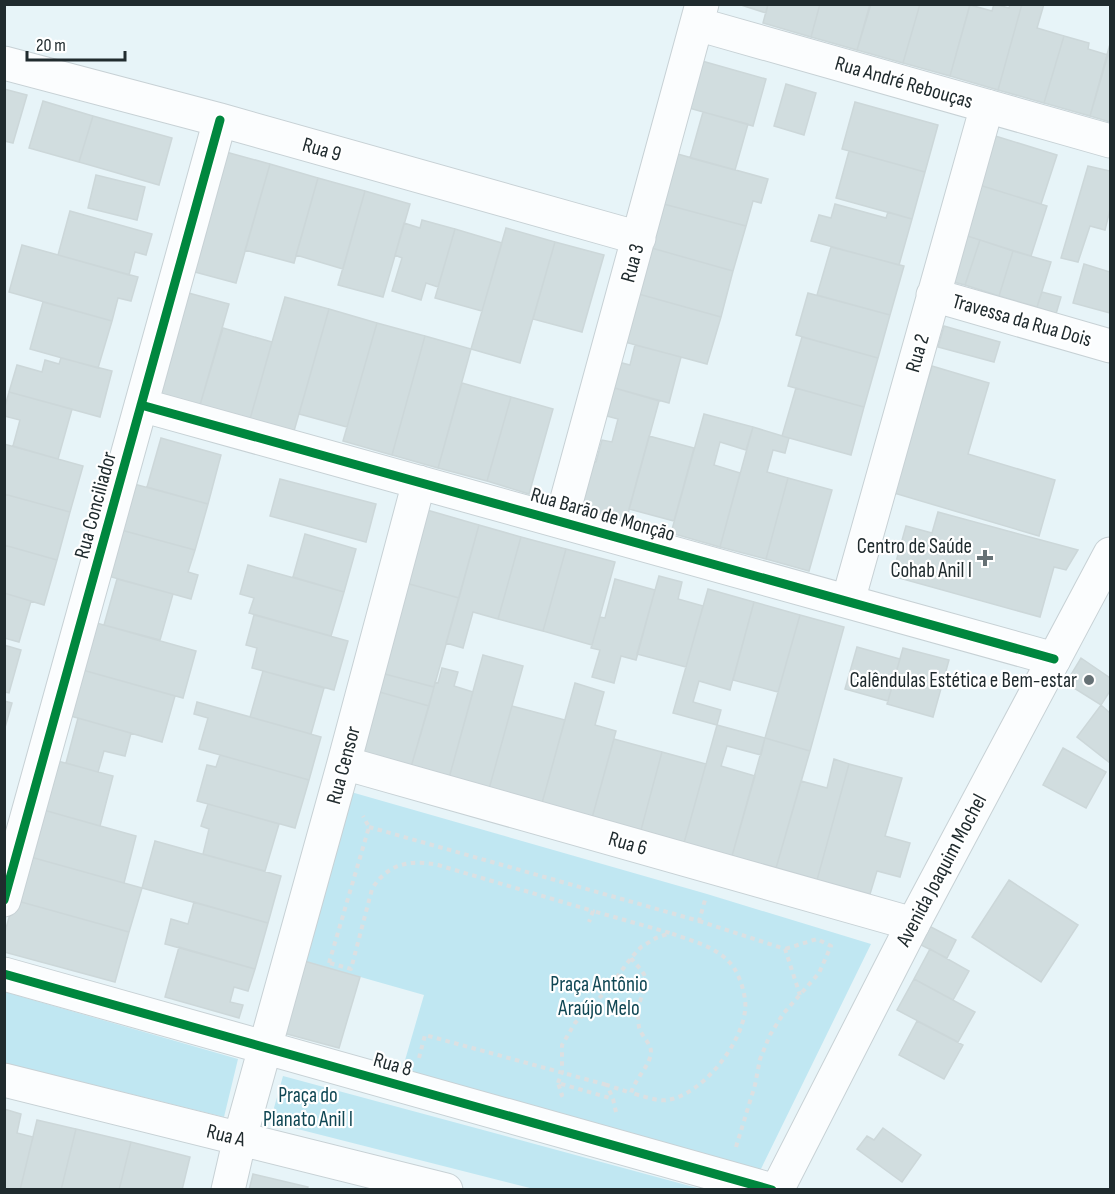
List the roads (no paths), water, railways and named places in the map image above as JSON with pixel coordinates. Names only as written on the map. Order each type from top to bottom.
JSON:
[{"type":"street","name":"Rua André Rebouças","points":[[700,14],[987,106],[1110,141]]},
{"type":"street","name":"Rua 3","points":[[561,521],[700,14]]},
{"type":"street","name":"Rua 9","points":[[4,63],[220,120],[639,238]]},
{"type":"street","name":"Rua 2","points":[[848,601],[987,106]]},
{"type":"street","name":"Rua Conciliador","points":[[4,900],[220,120]]},
{"type":"street","name":"Travessa da Rua Dois","points":[[933,294],[1110,346]]},
{"type":"street","name":"Rua Barão de Monção","points":[[141,405],[1054,659]]},
{"type":"street","name":"Rua Censor","points":[[228,1190],[240,1138],[419,482]]},
{"type":"street","name":"Avenida Joaquim Mochel","points":[[777,1190],[912,924],[1110,554]]},
{"type":"street","name":"Rua 6","points":[[344,763],[912,924]]},
{"type":"street","name":"Rua 8","points":[[4,974],[772,1190]]},
{"type":"street","name":"Rua A","points":[[4,1080],[447,1190]]},
{"type":"place","name":"Centro de Saúde Cohab Anil I","points":[[985,558]]},
{"type":"place","name":"Calêndulas Estética e Bem-estar","points":[[1089,680]]},
{"type":"park label","name":"Praça Antônio Araújo Melo","points":[[599,996]]},
{"type":"park label","name":"Praça do Planato Anil I","points":[[308,1107]]}]
